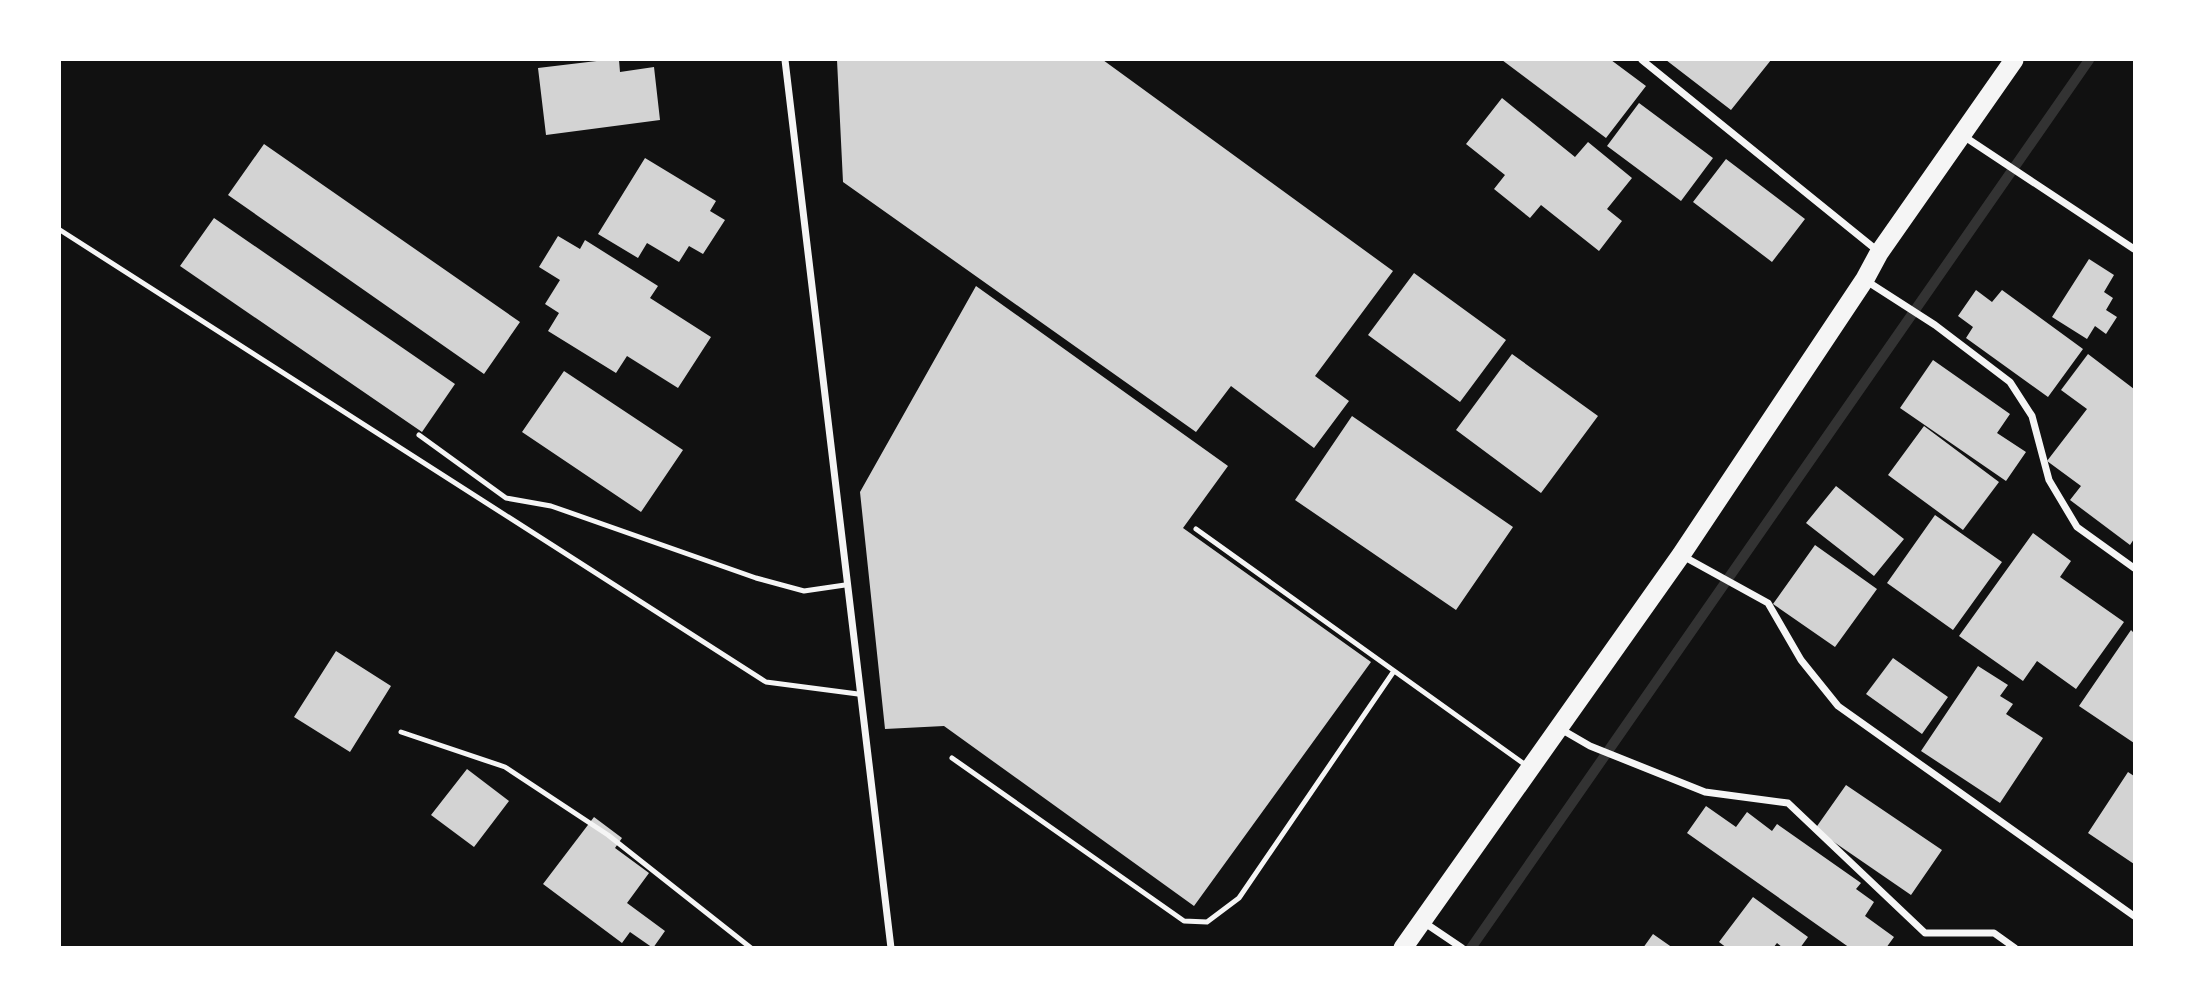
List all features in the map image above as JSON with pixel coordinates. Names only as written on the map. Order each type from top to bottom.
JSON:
[{"type":"highway","points":[[1403,947],[1681,555],[1865,279],[1879,253],[2014,60]]},
{"type":"street","points":[[785,60],[858,694],[891,947]]},
{"type":"street","points":[[1642,60],[1879,253]]},
{"type":"street","points":[[1961,135],[2134,249]]},
{"type":"street","points":[[1865,279],[1935,325],[2010,382],[2032,416],[2049,480],[2077,527],[2134,568]]},
{"type":"street","points":[[1681,555],[1749,590],[1768,603],[1801,660],[1838,706],[2134,916]]},
{"type":"street","points":[[1558,728],[1590,746],[1705,792],[1788,803],[1925,933],[1994,933],[2015,947]]},
{"type":"street","points":[[1422,921],[1462,947]]},
{"type":"lane","points":[[60,230],[766,682],[858,694]]},
{"type":"lane","points":[[419,435],[506,498],[551,506],[756,579],[804,591],[845,585]]},
{"type":"lane","points":[[1196,529],[1530,768]]},
{"type":"lane","points":[[952,758],[1184,921],[1207,922],[1239,898],[1394,671]]},
{"type":"lane","points":[[401,732],[505,767],[608,835],[751,947]]},
{"type":"building","points":[[619,60],[620,72],[654,67],[660,120],[546,135],[538,68]]},
{"type":"building","points":[[837,60],[1103,60],[1393,271],[1315,376],[1349,401],[1314,448],[1231,386],[1196,432],[843,182]]},
{"type":"building","points":[[1502,60],[1611,60],[1646,86],[1606,138]]},
{"type":"building","points":[[1666,60],[1771,60],[1731,110]]},
{"type":"building","points":[[1502,98],[1575,157],[1588,142],[1632,178],[1607,209],[1622,221],[1599,251],[1541,205],[1530,218],[1494,189],[1505,175],[1466,144]]},
{"type":"building","points":[[1639,103],[1713,158],[1681,201],[1607,146]]},
{"type":"building","points":[[264,144],[520,322],[484,374],[228,195]]},
{"type":"building","points":[[645,158],[716,201],[710,211],[725,220],[703,254],[689,246],[679,262],[647,243],[638,258],[598,234]]},
{"type":"building","points":[[1726,159],[1805,219],[1772,262],[1693,202]]},
{"type":"building","points":[[214,218],[455,384],[422,432],[180,266]]},
{"type":"building","points":[[558,236],[580,249],[585,240],[658,286],[650,298],[711,337],[678,388],[627,356],[616,373],[548,331],[559,313],[545,304],[560,280],[539,267]]},
{"type":"building","points":[[2089,259],[2114,275],[2104,292],[2113,298],[2106,310],[2117,317],[2106,334],[2095,326],[2087,339],[2052,317]]},
{"type":"building","points":[[1414,273],[1506,340],[1460,402],[1368,335]]},
{"type":"building","points":[[976,286],[1228,466],[1183,528],[1371,662],[1194,906],[944,726],[885,729],[860,492]]},
{"type":"building","points":[[1976,290],[1992,302],[2002,290],[2083,349],[2048,397],[1966,338],[1973,327],[1958,316]]},
{"type":"building","points":[[1512,354],[1598,416],[1541,493],[1456,430]]},
{"type":"building","points":[[2088,354],[2134,389],[2134,539],[2130,545],[2070,500],[2081,486],[2047,461],[2087,409],[2061,390]]},
{"type":"building","points":[[1933,360],[2010,414],[1997,433],[2026,452],[2006,481],[1900,408]]},
{"type":"building","points":[[564,371],[683,450],[641,512],[522,432]]},
{"type":"building","points":[[1352,416],[1513,527],[1456,610],[1295,500]]},
{"type":"building","points":[[1924,426],[1999,482],[1963,530],[1888,475]]},
{"type":"building","points":[[1836,486],[1904,539],[1874,576],[1806,523]]},
{"type":"building","points":[[1935,515],[2002,562],[1953,630],[1887,583]]},
{"type":"building","points":[[2033,533],[2071,561],[2060,577],[2124,622],[2076,689],[2037,661],[2023,681],[1959,636]]},
{"type":"building","points":[[1815,545],[1877,589],[1835,647],[1773,604]]},
{"type":"building","points":[[2131,630],[2134,633],[2134,743],[2079,706]]},
{"type":"building","points":[[336,651],[391,686],[350,752],[294,717]]},
{"type":"building","points":[[1893,658],[1948,697],[1922,734],[1866,694]]},
{"type":"building","points":[[1978,666],[2008,685],[2000,696],[2013,704],[2006,714],[2043,738],[2000,803],[1921,751]]},
{"type":"building","points":[[467,769],[509,801],[474,847],[431,815]]},
{"type":"building","points":[[2128,772],[2134,776],[2134,864],[2088,833]]},
{"type":"building","points":[[1846,785],[1942,850],[1911,895],[1815,829]]},
{"type":"building","points":[[1706,806],[1736,827],[1747,812],[1772,831],[1777,824],[1861,883],[1856,889],[1874,902],[1865,916],[1894,937],[1886,948],[1850,948],[1687,833]]},
{"type":"building","points":[[594,817],[622,838],[615,848],[649,873],[627,903],[665,931],[653,948],[630,932],[622,943],[543,884]]},
{"type":"building","points":[[1753,897],[1808,937],[1800,948],[1783,948],[1777,943],[1773,948],[1727,948],[1719,942]]},
{"type":"building","points":[[1653,934],[1673,948],[1643,948]]},
{"type":"waterway","points":[[1471,948],[2089,60]]}]
